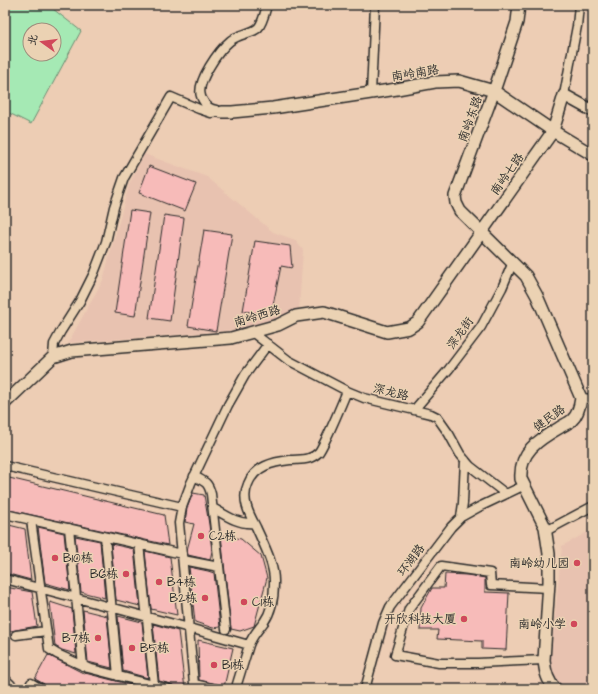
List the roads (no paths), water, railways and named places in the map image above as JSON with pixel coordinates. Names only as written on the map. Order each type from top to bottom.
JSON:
[{"type":"street","points":[[222,112],[205,105],[200,95],[201,86],[207,69],[218,52],[230,41],[258,28],[267,5]]},
{"type":"street","points":[[371,93],[375,5]]},
{"type":"street","name":"南岭东路","points":[[482,232],[460,211],[456,203],[455,196],[494,91],[517,22],[519,5]]},
{"type":"street","points":[[579,5],[577,26],[564,95],[593,112]]},
{"type":"street","name":"南岭南路","points":[[222,112],[273,108],[435,82],[459,81],[494,91],[553,131],[593,155]]},
{"type":"street","name":"南岭七路","points":[[482,232],[553,131],[564,95]]},
{"type":"street","points":[[54,357],[54,344],[80,301],[94,273],[106,242],[114,207],[124,178],[171,97],[205,111],[212,113],[222,112]]},
{"type":"street","points":[[482,232],[526,276],[537,296],[581,398],[593,398]]},
{"type":"street","name":"南岭西路","points":[[5,403],[54,357],[72,351],[231,338],[278,325],[296,316],[324,312],[387,332],[409,328],[418,322],[482,232]]},
{"type":"street","name":"深龙街","points":[[414,410],[449,369],[481,327],[502,288],[513,262]]},
{"type":"street","name":"深龙路","points":[[252,332],[288,360],[347,391],[364,398],[431,414],[437,418],[449,434],[460,454],[470,466],[506,494]]},
{"type":"street","points":[[216,689],[194,686],[179,523],[182,507],[194,476],[228,405],[245,376],[268,344]]},
{"type":"street","points":[[238,689],[237,684],[249,645],[269,612],[273,596],[274,582],[273,567],[249,514],[245,500],[247,485],[258,470],[266,466],[291,460],[311,458],[319,451],[329,433],[347,391]]},
{"type":"street","name":"健民路","points":[[556,689],[548,679],[544,660],[550,554],[545,528],[521,479],[521,471],[523,460],[531,448],[545,436],[573,420],[580,406],[581,398]]},
{"type":"street","points":[[461,517],[465,460]]},
{"type":"street","points":[[5,466],[182,507]]},
{"type":"street","points":[[194,476],[209,486],[211,494],[226,629]]},
{"type":"street","name":"环湖路","points":[[365,689],[383,623],[390,607],[451,527],[461,517],[479,506],[525,485]]},
{"type":"street","points":[[546,531],[593,506]]},
{"type":"street","points":[[213,508],[241,522],[247,524],[254,523]]},
{"type":"street","points":[[5,514],[139,544],[219,567]]},
{"type":"street","points":[[31,520],[49,649],[83,666],[169,689]]},
{"type":"street","points":[[69,528],[83,666]]},
{"type":"street","points":[[105,537],[118,676]]},
{"type":"street","points":[[139,544],[154,685]]},
{"type":"street","points":[[544,660],[438,663],[396,655],[409,609],[442,566],[490,573],[491,585],[549,588]]},
{"type":"street","points":[[5,579],[249,645]]},
{"type":"street","points":[[16,636],[46,631]]},
{"type":"street","points":[[5,680],[13,689]]},
{"type":"street","points":[[31,683],[41,689]]},
{"type":"place","name":"C2栋","points":[[201,536]]},
{"type":"place","name":"B10栋","points":[[55,558]]},
{"type":"place","name":"南岭幼儿园","points":[[577,563]]},
{"type":"place","name":"B6栋","points":[[126,574]]},
{"type":"place","name":"B4栋","points":[[159,582]]},
{"type":"place","name":"B2栋","points":[[205,598]]},
{"type":"place","name":"C1栋","points":[[244,602]]},
{"type":"place","name":"开欣科技大厦","points":[[464,619]]},
{"type":"place","name":"南岭小学","points":[[574,624]]},
{"type":"place","name":"B7栋","points":[[98,638]]},
{"type":"place","name":"B5栋","points":[[132,648]]},
{"type":"place","name":"B1栋","points":[[214,665]]}]
